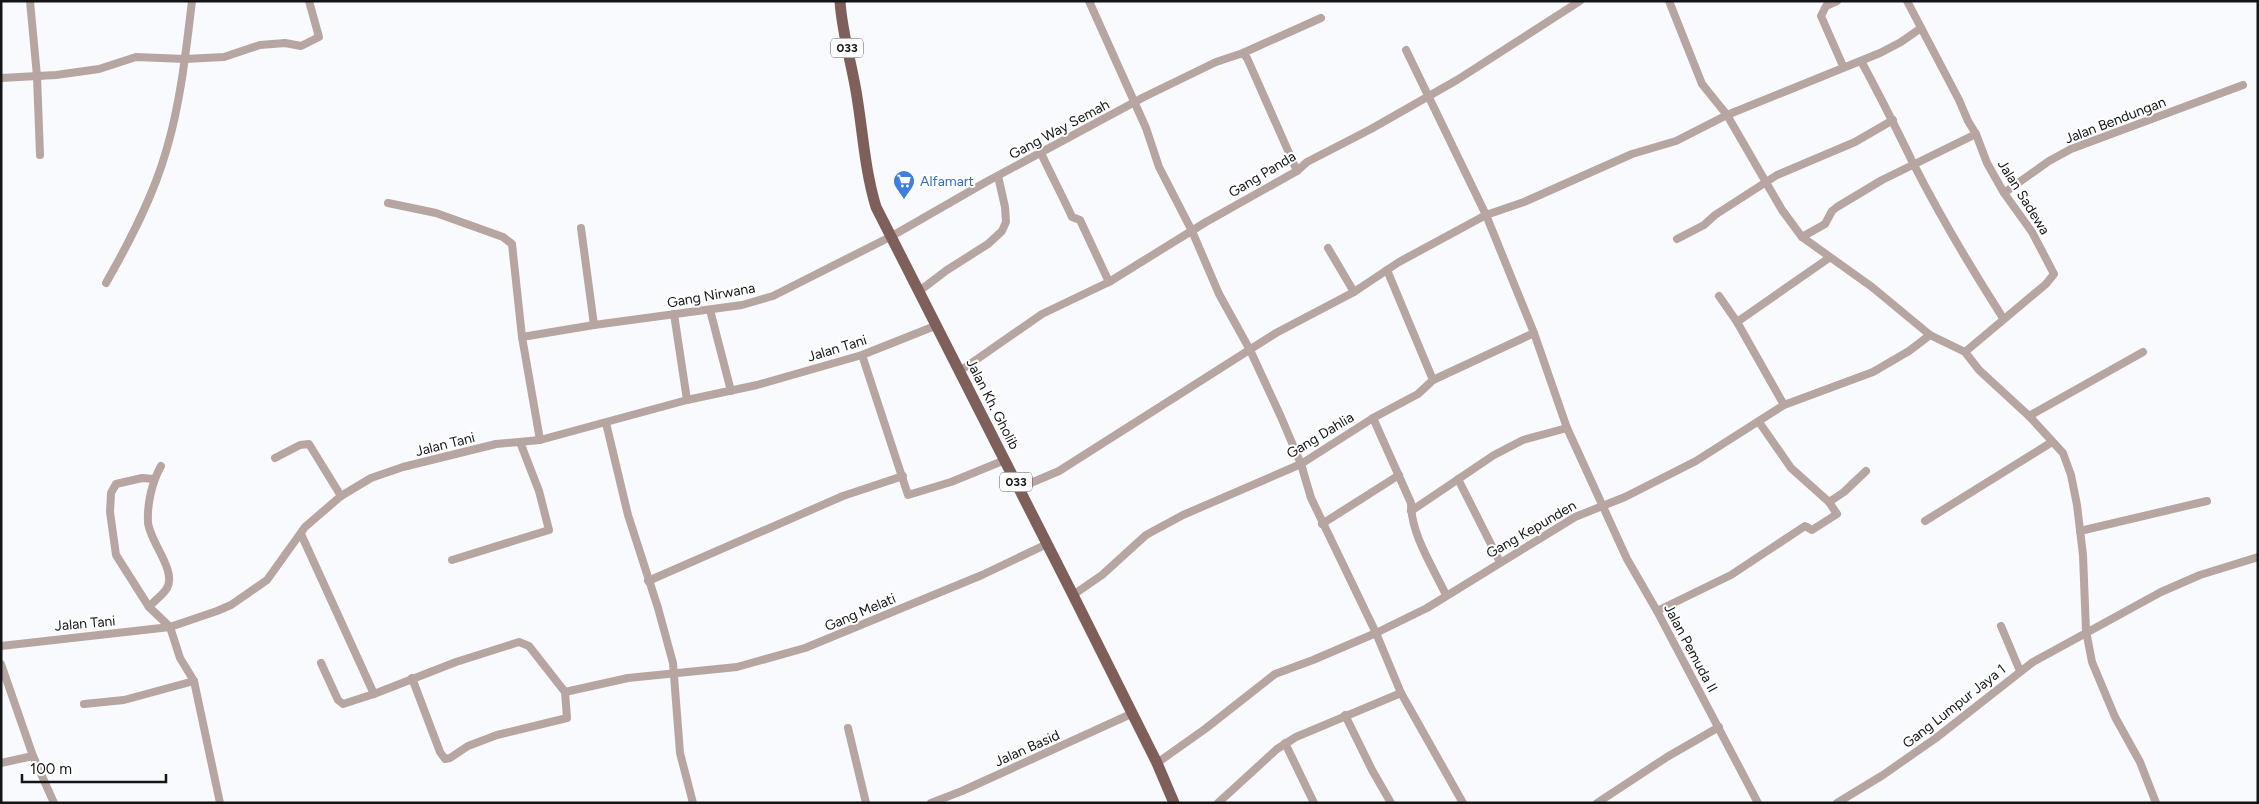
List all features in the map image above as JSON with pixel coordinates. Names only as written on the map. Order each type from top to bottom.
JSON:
[{"type":"main road","name":"Jalan Kh. Gholib","points":[[840,1],[842,25],[857,95],[868,180],[876,207],[935,326],[1048,544],[1157,764],[1174,803]]},
{"type":"street","points":[[30,1],[37,76],[40,155]]},
{"type":"street","points":[[106,283],[144,209],[167,148],[185,60],[192,1]]},
{"type":"street","points":[[1,78],[99,69],[136,57],[185,60],[224,57],[260,45],[285,42],[301,46],[313,42],[319,37],[309,1]]},
{"type":"street","points":[[1089,1],[1154,148],[1160,167],[1192,231],[1219,294],[1250,350],[1301,464],[1311,498],[1322,524],[1342,560],[1401,693],[1463,803]]},
{"type":"street","name":"Gang Panda","points":[[960,371],[1042,314],[1109,282],[1192,231],[1297,171],[1307,162],[1428,97],[1580,1]]},
{"type":"street","points":[[1669,1],[1702,84],[1727,115],[1782,210],[1802,237],[1872,287],[1930,335],[1965,352],[1979,370],[2029,416],[2063,453],[2071,475],[2080,530],[2086,631],[2092,662],[2115,717],[2140,762],[2156,803]]},
{"type":"street","points":[[1837,1],[1826,6],[1821,16],[1843,66]]},
{"type":"street","name":"Jalan Sadewa","points":[[1907,1],[1976,134],[1987,163],[2004,193],[2032,232],[2054,274],[2046,284],[2003,318],[1965,352]]},
{"type":"street","name":"Gang Way Semah","points":[[892,236],[998,176],[1183,77],[1243,54],[1321,18]]},
{"type":"street","points":[[1019,488],[1059,471],[1250,350],[1486,215],[1524,202],[1632,154],[1676,141],[1727,115],[1785,93],[1843,66],[1861,61],[1901,42],[1921,28]]},
{"type":"street","name":"Jalan Pemuda II","points":[[1406,50],[1486,215],[1534,333],[1567,428],[1627,559],[1657,611],[1758,803]]},
{"type":"street","points":[[1243,54],[1247,58],[1297,171]]},
{"type":"street","points":[[1861,61],[1966,260],[2003,318]]},
{"type":"street","name":"Jalan Bendungan","points":[[2004,193],[2049,161],[2071,149],[2243,85]]},
{"type":"street","points":[[1677,239],[1704,225],[1715,215],[1777,175],[1854,142],[1893,120]]},
{"type":"street","points":[[1802,237],[1825,224],[1832,211],[1837,207],[1882,180],[1976,134]]},
{"type":"street","points":[[1041,153],[1072,217],[1080,220],[1109,282]]},
{"type":"street","points":[[918,292],[947,270],[988,244],[1002,231],[1006,222],[1005,207],[998,176]]},
{"type":"street","points":[[388,203],[436,213],[508,240],[514,252],[516,293],[522,337],[540,440]]},
{"type":"street","points":[[581,228],[594,325]]},
{"type":"street","name":"Gang Nirwana","points":[[522,337],[594,325],[742,305],[773,296],[892,236]]},
{"type":"street","points":[[1328,248],[1354,292]]},
{"type":"street","points":[[1737,322],[1829,258]]},
{"type":"street","points":[[1387,270],[1433,380]]},
{"type":"street","points":[[1719,296],[1737,322],[1784,405]]},
{"type":"street","points":[[710,310],[731,391]]},
{"type":"street","points":[[674,314],[688,400]]},
{"type":"street","name":"Jalan Tani","points":[[1,646],[170,627],[231,605],[267,580],[305,527],[341,496],[370,478],[403,467],[496,444],[540,440],[688,400],[731,391],[862,354],[935,326]]},
{"type":"street","name":"Gang Dahlia","points":[[1073,595],[1102,575],[1146,535],[1183,515],[1301,464],[1373,418],[1418,394],[1433,380],[1534,333]]},
{"type":"street","name":"Gang Kepunden","points":[[1157,764],[1275,674],[1376,633],[1427,608],[1575,517],[1603,504],[1625,497],[1696,461],[1784,405],[1873,372],[1909,351],[1930,335]]},
{"type":"street","points":[[2029,416],[2144,352]]},
{"type":"street","points":[[862,354],[880,415],[903,476],[908,495],[951,482],[1005,460]]},
{"type":"street","points":[[1373,418],[1411,503],[1410,511],[1421,543],[1446,595]]},
{"type":"street","points":[[1657,611],[1731,575],[1805,526],[1812,530],[1837,514],[1829,502],[1791,468],[1759,422]]},
{"type":"street","points":[[606,423],[628,515],[658,608],[673,663],[680,753],[693,803]]},
{"type":"street","points":[[1410,511],[1494,455],[1523,440],[1567,428]]},
{"type":"street","points":[[452,560],[549,530],[539,491],[520,442]]},
{"type":"street","points":[[1925,521],[2052,442]]},
{"type":"street","points":[[275,458],[300,445],[309,444],[341,496]]},
{"type":"street","points":[[149,608],[168,587],[169,578],[167,568],[148,523],[154,479],[161,466]]},
{"type":"street","points":[[1829,502],[1844,492],[1866,471]]},
{"type":"street","points":[[1322,524],[1399,475]]},
{"type":"street","points":[[648,581],[843,496],[903,476]]},
{"type":"street","points":[[154,479],[142,478],[116,484],[111,493],[116,555],[149,608],[170,627],[180,658],[194,681],[220,803]]},
{"type":"street","points":[[1458,479],[1500,562]]},
{"type":"street","points":[[2080,530],[2207,501]]},
{"type":"street","points":[[301,534],[374,694]]},
{"type":"street","name":"Gang Melati","points":[[565,692],[628,678],[737,668],[804,648],[974,578],[1048,544]]},
{"type":"street","name":"Gang Lumpur Jaya 1","points":[[1837,803],[1883,775],[1936,738],[2020,671],[2086,631],[2161,592],[2200,575],[2258,557]]},
{"type":"street","points":[[2001,626],[2020,671]]},
{"type":"street","points":[[321,663],[340,703],[346,704],[412,678],[456,662],[522,642],[529,646],[565,692],[567,718],[497,735],[468,746],[450,758],[445,759],[440,752],[412,678]]},
{"type":"street","points":[[1,664],[34,756],[54,803]]},
{"type":"street","points":[[84,704],[124,700],[194,681]]},
{"type":"street","points":[[1218,803],[1285,743],[1345,715],[1401,693]]},
{"type":"street","name":"Jalan Basid","points":[[931,803],[962,791],[1131,714]]},
{"type":"street","points":[[1345,715],[1372,770],[1392,803]]},
{"type":"street","points":[[1597,803],[1667,757],[1719,727]]},
{"type":"street","points":[[848,728],[866,803]]},
{"type":"street","points":[[1285,743],[1314,803]]},
{"type":"street","points":[[1,763],[34,756]]},
{"type":"place","name":"Alfamart","points":[[904,200]]}]
